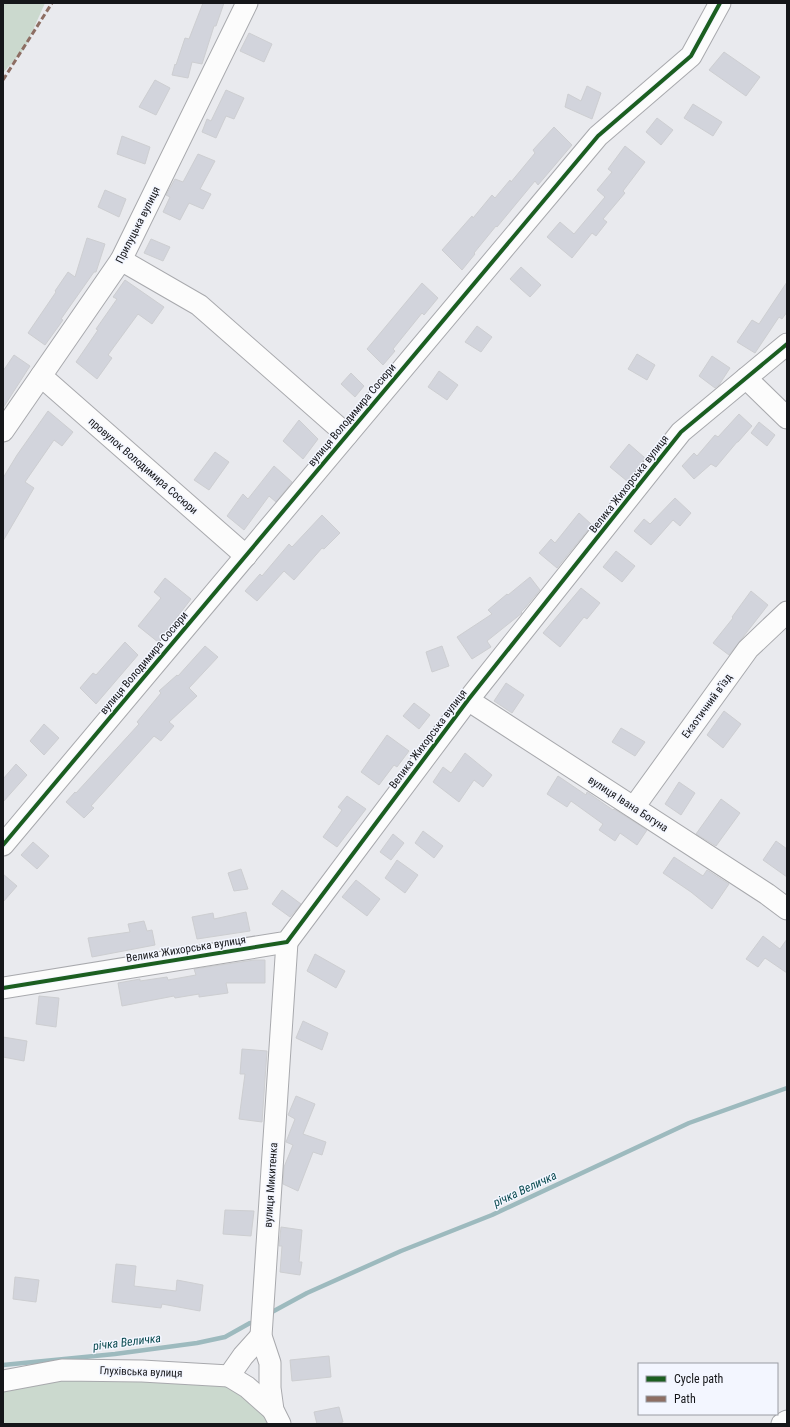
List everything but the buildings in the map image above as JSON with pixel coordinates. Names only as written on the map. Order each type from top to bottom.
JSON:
[{"type":"street","name":"Прилуцька вулиця","points":[[3,431],[121,260],[247,3]]},
{"type":"street","name":"вулиця Володимира Сосюри","points":[[3,845],[598,136],[690,56],[720,3]]},
{"type":"street","points":[[121,260],[199,305],[347,435]]},
{"type":"street","name":"Велика Жихорська вулиця","points":[[3,988],[287,942],[468,700],[681,432],[787,344]]},
{"type":"street","name":"провулок Володимира Сосюри","points":[[40,376],[246,556]]},
{"type":"street","points":[[746,378],[787,418]]},
{"type":"street","name":"Екзотичний в'їзд","points":[[634,807],[748,649],[787,612]]},
{"type":"street","name":"вулиця Івана Богуна","points":[[468,700],[767,894],[787,909]]},
{"type":"street","name":"вулиця Микитенка","points":[[276,1417],[270,1388],[270,1363],[261,1336],[287,942]]},
{"type":"street","points":[[261,1336],[243,1356],[229,1376],[247,1387],[276,1417]]},
{"type":"street","name":"Глухівська вулиця","points":[[3,1381],[62,1370],[142,1371],[229,1376]]},
{"type":"street","points":[[782,1424],[787,1421]]},
{"type":"shaded area","points":[[3,3],[45,3],[25,48],[3,73]]},
{"type":"shaded area","points":[[62,1370],[220,1376],[283,1424],[3,1424],[3,1384]]},
{"type":"waterway","name":"річка Величка","points":[[272,1312],[307,1293],[401,1251],[492,1215],[689,1123],[787,1088]]},
{"type":"waterway","name":"річка Величка","points":[[3,1365],[115,1354],[197,1343],[225,1337],[250,1323]]},
{"type":"marked path","points":[[3,80],[52,3]]},
{"type":"cycle path","points":[[3,845],[598,136],[691,56],[720,3]]},
{"type":"cycle path","points":[[3,988],[287,942],[468,700],[681,432],[787,344]]}]
